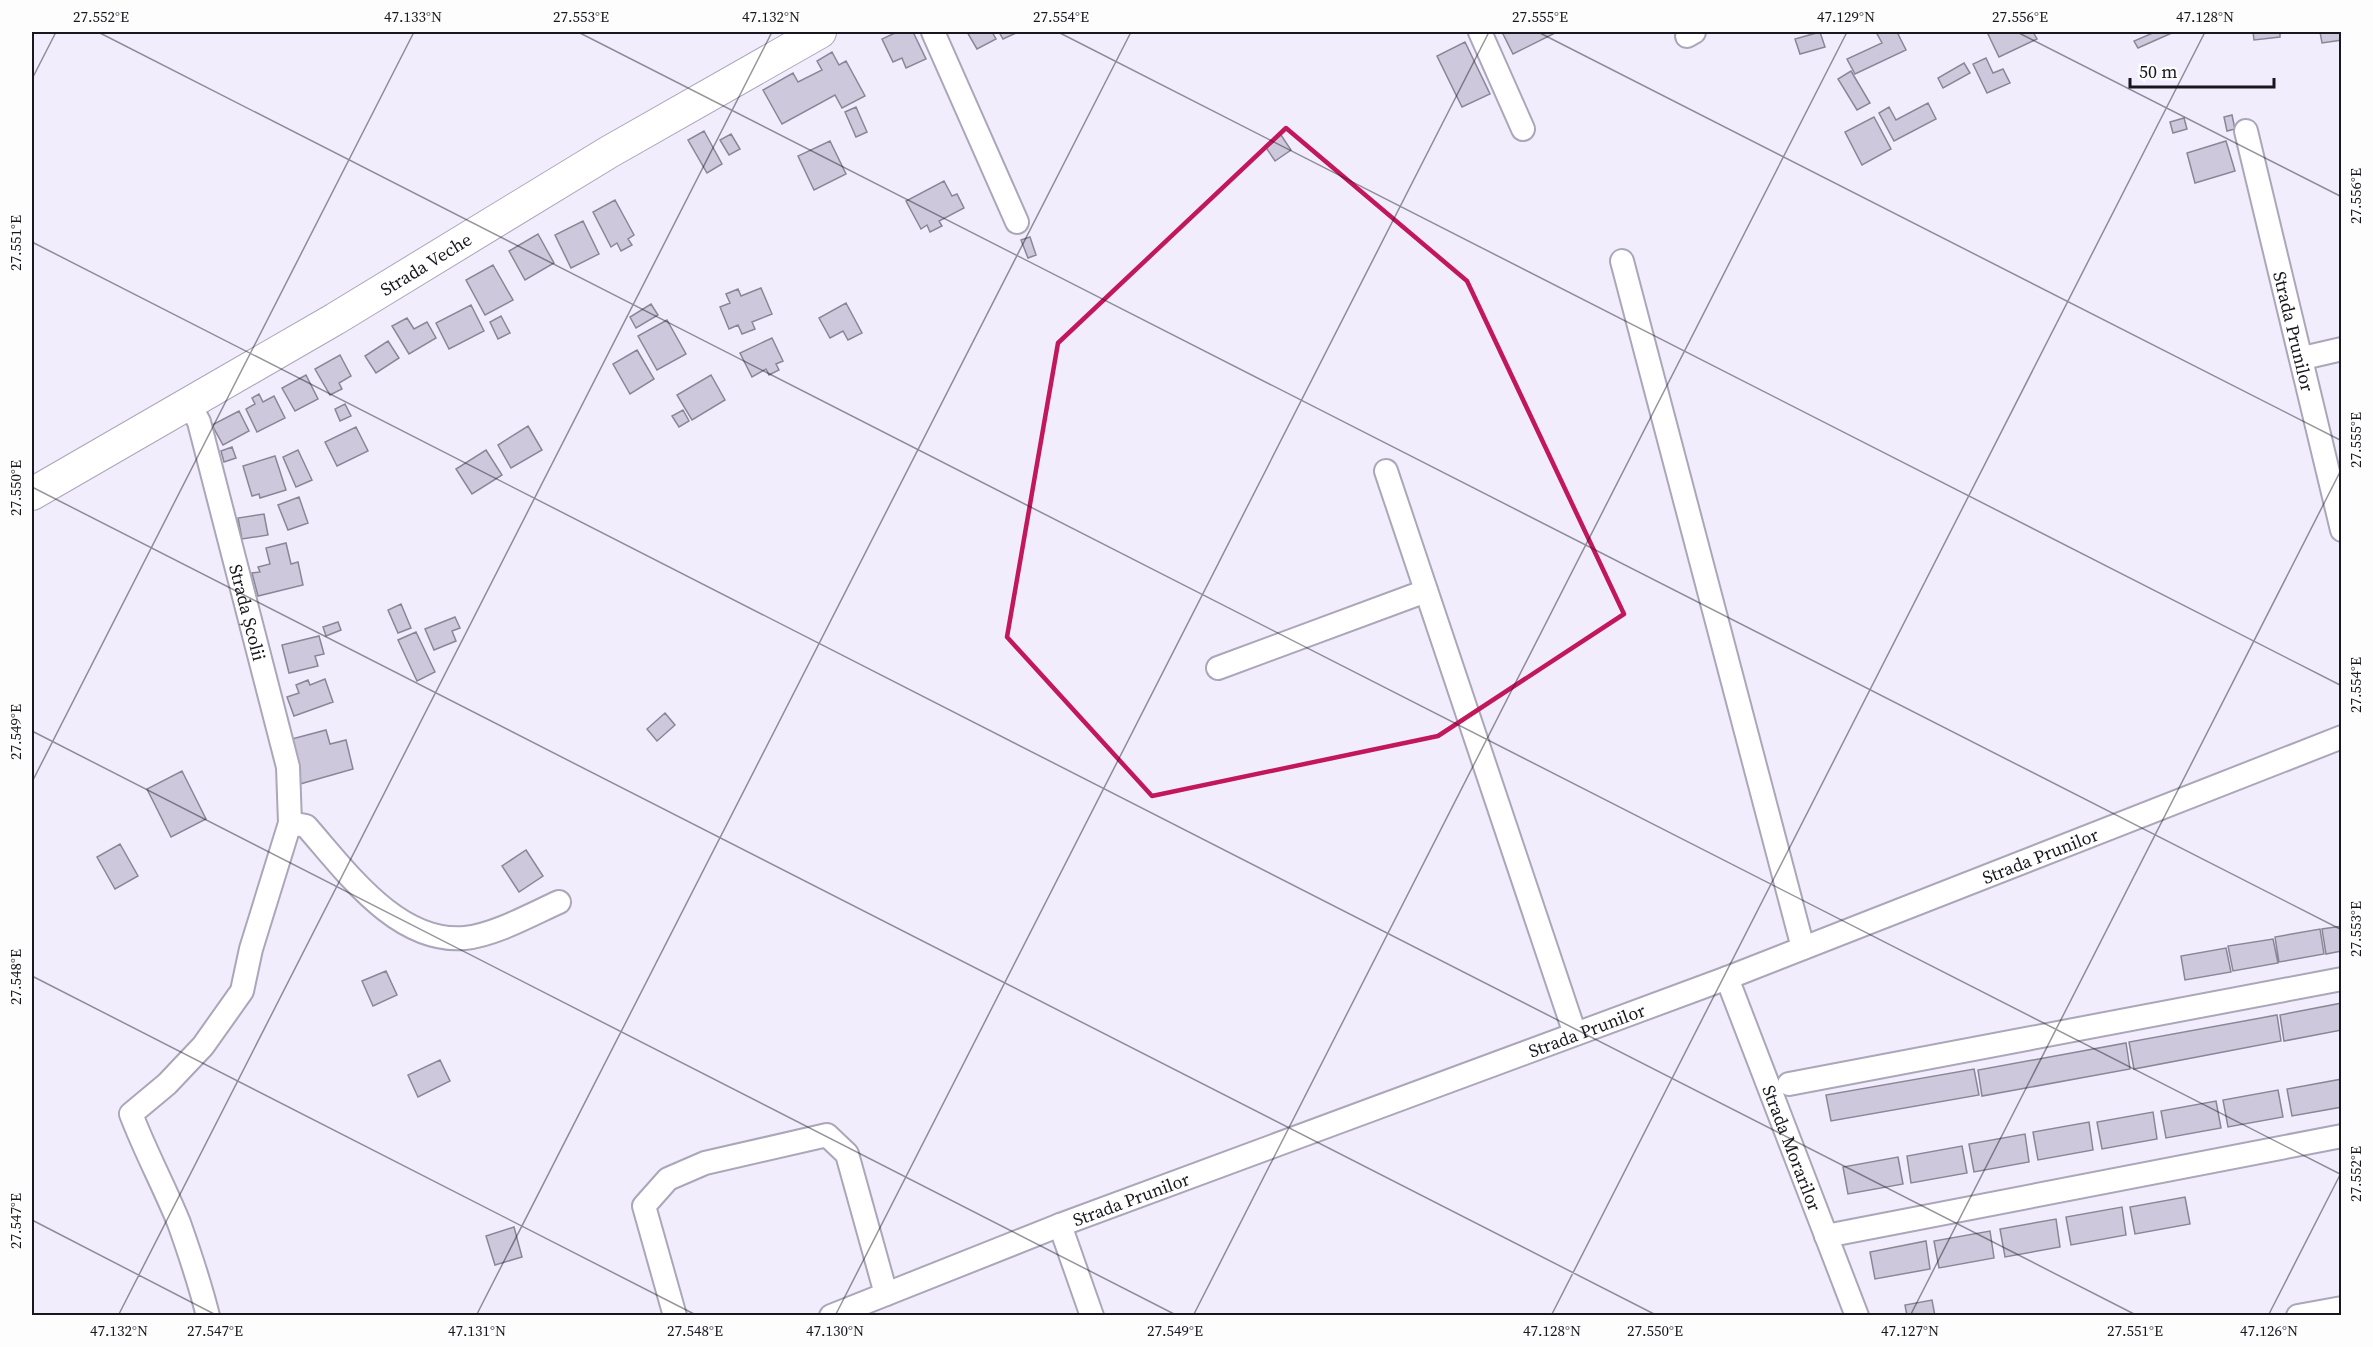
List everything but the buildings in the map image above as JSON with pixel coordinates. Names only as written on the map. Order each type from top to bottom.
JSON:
[{"type":"street","name":"Strada Veche","points":[[32,494],[335,319],[609,152],[820,32]]},
{"type":"street","points":[[933,32],[1017,222]]},
{"type":"street","points":[[1480,32],[1524,129]]},
{"type":"street","name":"Strada Prunilor","points":[[2246,131],[2303,358],[2342,530]]},
{"type":"street","points":[[1622,261],[1803,948]]},
{"type":"street","points":[[2303,358],[2342,349]]},
{"type":"street","name":"Strada Școlii","points":[[189,403],[199,422],[288,767],[290,823],[251,949],[242,991],[203,1046],[167,1084],[131,1114],[148,1160],[178,1221],[196,1272],[208,1316]]},
{"type":"street","points":[[1386,471],[1575,1034]]},
{"type":"street","points":[[1218,668],[1426,591]]},
{"type":"street","name":"Strada Prunilor","points":[[831,1316],[1060,1225],[1727,978],[2342,737]]},
{"type":"street","points":[[290,823],[306,826],[378,906],[418,929],[442,938],[466,938],[513,923],[559,902]]},
{"type":"street","name":"Strada Morarilor","points":[[1727,978],[1857,1316]]},
{"type":"street","points":[[1789,1084],[2342,979]]},
{"type":"street","points":[[675,1316],[644,1206],[668,1179],[705,1163],[827,1136],[847,1154],[886,1294]]},
{"type":"street","points":[[1826,1236],[2342,1136]]},
{"type":"street","points":[[1060,1225],[1092,1316]]},
{"type":"street","points":[[2298,1316],[2342,1308]]},
{"type":"highlighted area","points":[[1286,128],[1467,281],[1624,614],[1438,736],[1152,796],[1007,637],[1058,343]]}]
